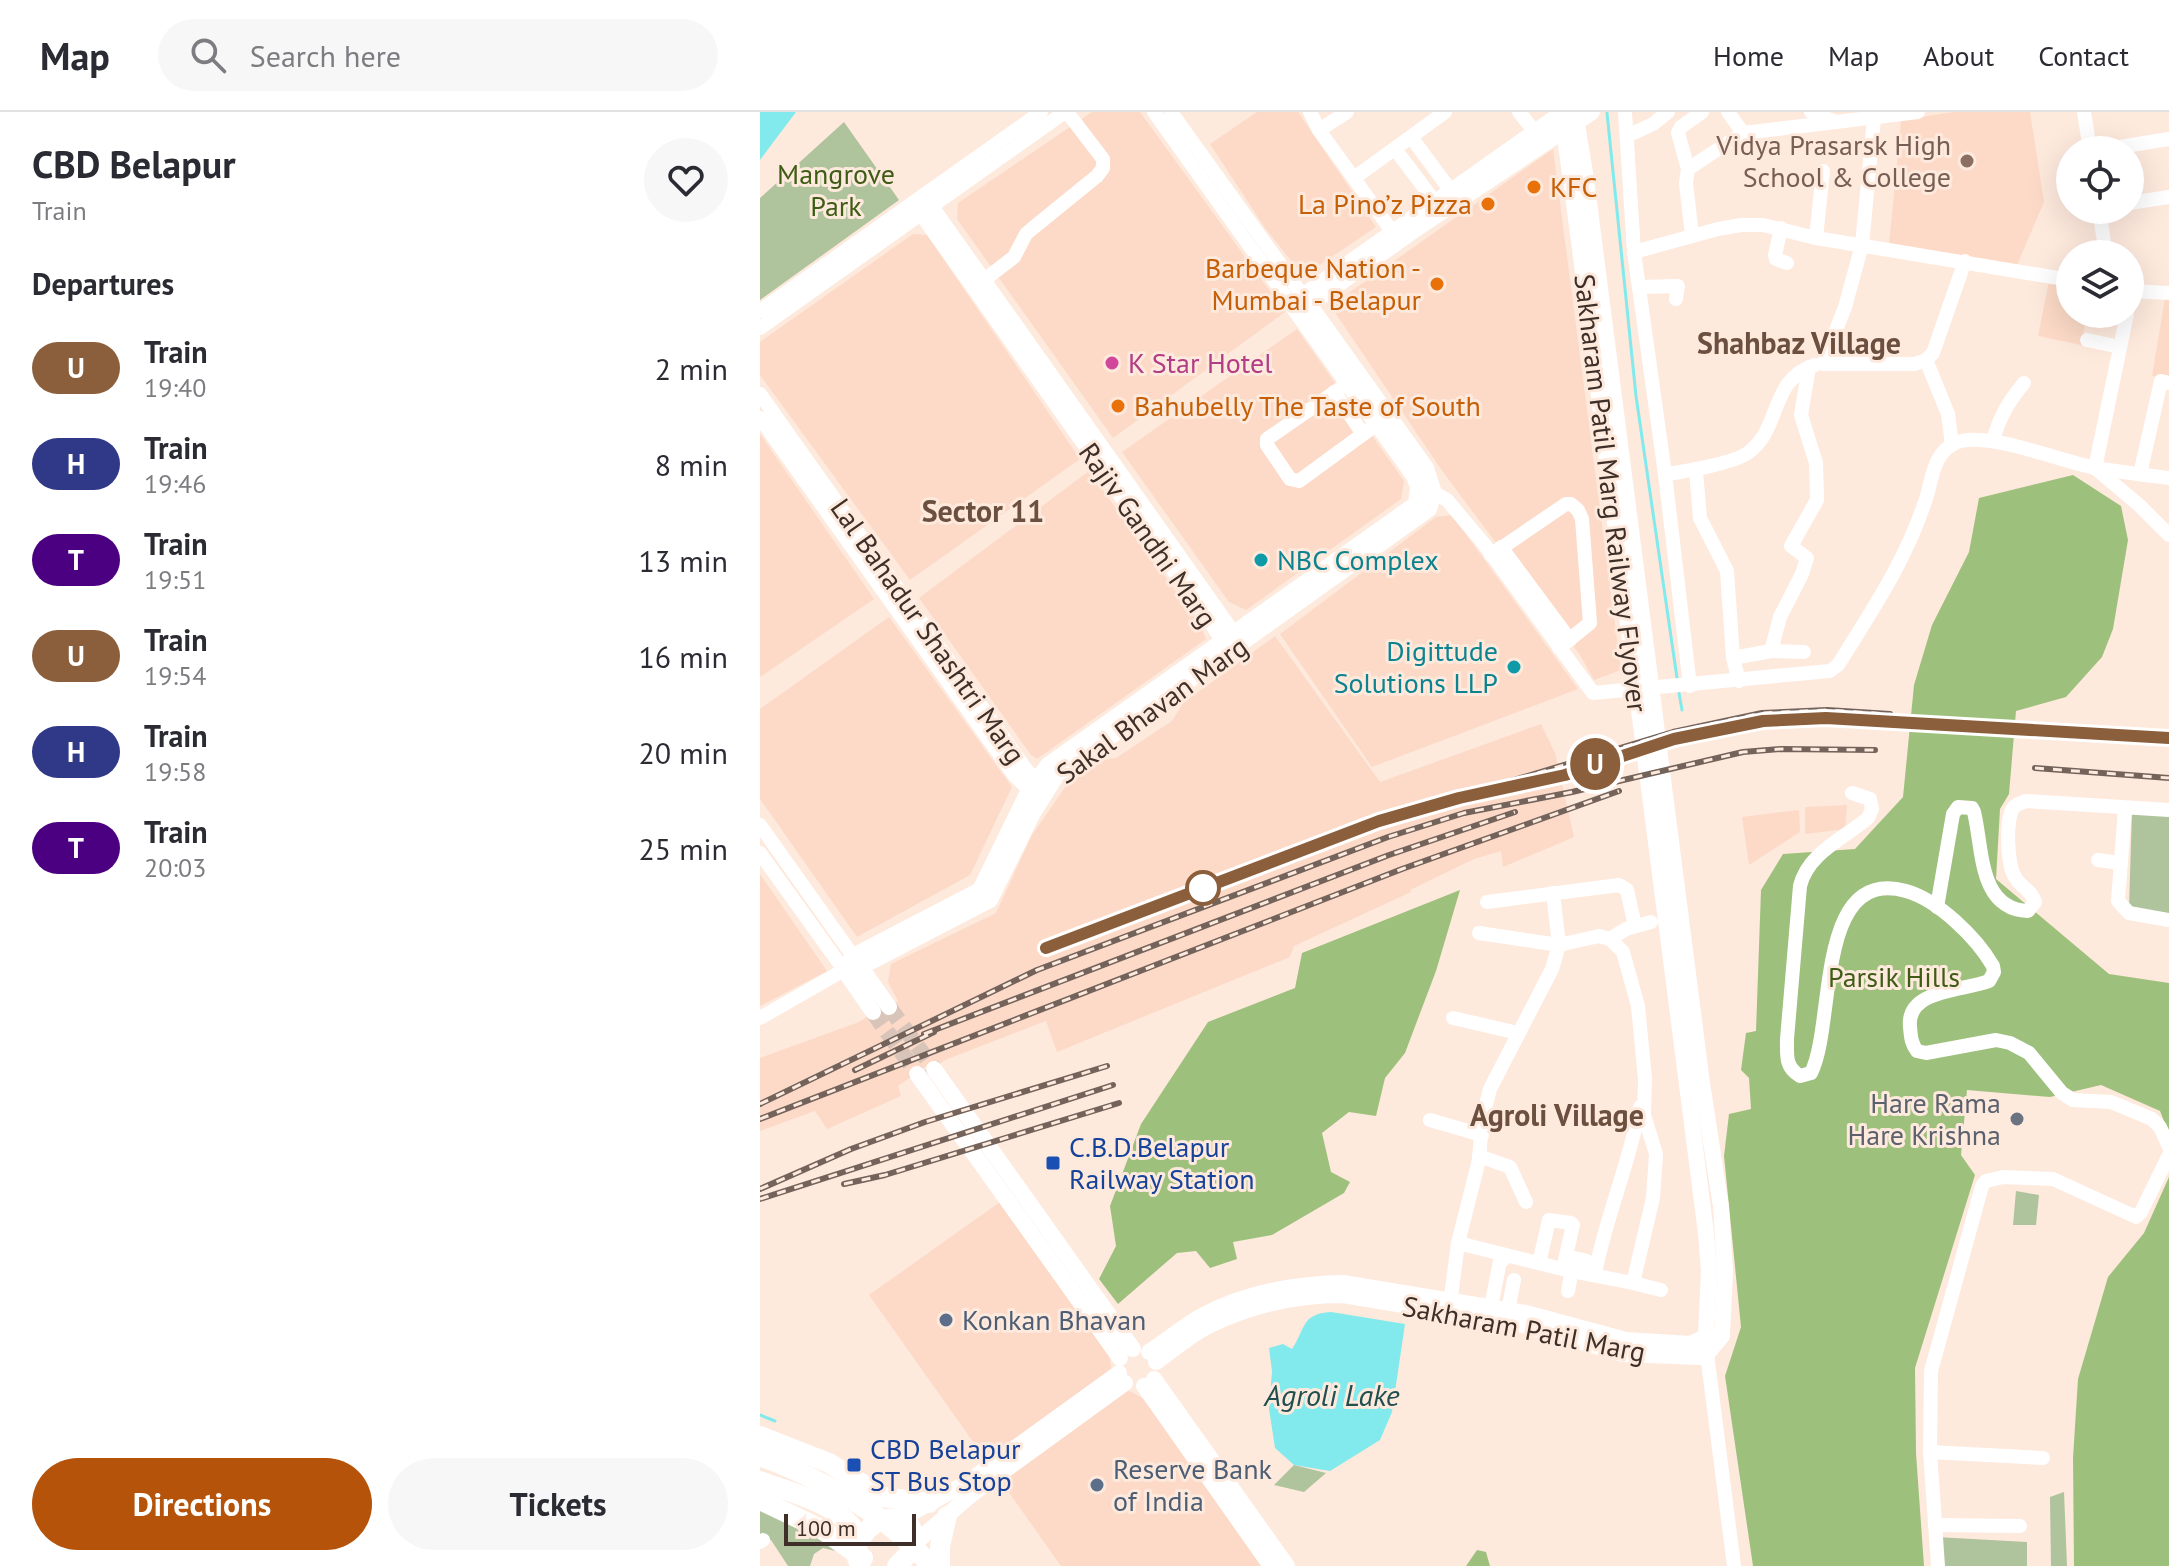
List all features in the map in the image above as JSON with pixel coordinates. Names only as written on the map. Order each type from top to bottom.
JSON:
[{"type":"highway","points":[[760,1436],[829,1463],[883,1497]]},
{"type":"highway","points":[[760,1456],[814,1478],[859,1503],[893,1528],[931,1566]]},
{"type":"highway","points":[[760,1470],[814,1490],[846,1507],[858,1550]]},
{"type":"highway","points":[[760,1481],[836,1513],[853,1525],[858,1550]]},
{"type":"highway","points":[[846,1507],[883,1497],[929,1503]]},
{"type":"highway","points":[[760,1500],[823,1530],[872,1566]]},
{"type":"highway","points":[[858,1550],[889,1518],[904,1516],[913,1528],[918,1548],[897,1566]]},
{"type":"highway","points":[[940,1566],[940,1546],[947,1516]]},
{"type":"main road","points":[[1396,237],[1444,196],[1535,132],[1570,116]]},
{"type":"main road","points":[[1300,305],[1570,116]]},
{"type":"main road","name":"Sakharam Patil Marg Railway Flyover","points":[[1570,116],[1695,1084],[1706,1233]]},
{"type":"main road","points":[[1300,305],[1341,387],[1377,424],[1426,492]]},
{"type":"main road","points":[[1300,305],[1426,468],[1426,492]]},
{"type":"main road","name":"Sakal Bhavan Marg","points":[[852,964],[990,900],[1037,787],[1057,775],[1231,641],[1423,515],[1429,509],[1426,492]]},
{"type":"main road","points":[[852,964],[881,1009]]},
{"type":"main road","points":[[926,1072],[1138,1368],[1287,1566]]},
{"type":"main road","name":"Sakharam Patil Marg Railway Flyover","points":[[1695,1084],[1721,1207],[1725,1271],[1724,1328],[1718,1342],[1707,1354]]},
{"type":"main road","name":"Sakharam Patil Marg","points":[[1450,1306],[1499,1308],[1626,1340],[1696,1343],[1702,1339],[1707,1327],[1709,1271],[1706,1233]]},
{"type":"main road","name":"Sakharam Patil Marg","points":[[918,1548],[972,1494],[1201,1316],[1270,1290],[1343,1283],[1450,1306],[1623,1354],[1692,1358],[1707,1354]]},
{"type":"main road","points":[[1138,1368],[1271,1566]]},
{"type":"main road","name":"Sakharam Patil Marg","points":[[904,1516],[965,1484],[1138,1368]]},
{"type":"street","points":[[760,328],[1041,112]]},
{"type":"street","points":[[760,311],[1066,112],[1103,159],[1103,168],[1026,234],[1014,257],[984,280]]},
{"type":"street","points":[[1154,112],[1300,305]]},
{"type":"street","points":[[1171,112],[1300,305]]},
{"type":"street","points":[[1310,112],[1319,130],[1396,237]]},
{"type":"street","points":[[1319,130],[1347,112]]},
{"type":"street","points":[[1354,178],[1445,112]]},
{"type":"street","points":[[1519,112],[1535,132]]},
{"type":"street","points":[[1625,112],[1634,252],[1690,686]]},
{"type":"street","points":[[1627,136],[1653,124],[1668,112]]},
{"type":"street","points":[[1692,236],[1686,183],[1688,169],[1678,133],[1681,127],[1702,112]]},
{"type":"street","points":[[1728,112],[1743,133]]},
{"type":"street","points":[[1811,112],[1836,122]]},
{"type":"street","points":[[1688,169],[1743,133],[1918,112]]},
{"type":"street","points":[[2084,112],[2088,136]]},
{"type":"street","points":[[1771,651],[1780,617],[1807,558],[1791,546],[1817,500],[1816,463],[1801,415],[1816,365],[1845,307],[1862,245],[1874,119]]},
{"type":"street","points":[[1410,138],[1444,196]]},
{"type":"street","points":[[2144,143],[2169,139]]},
{"type":"street","points":[[1395,149],[1444,196]]},
{"type":"street","points":[[1816,238],[1823,171]]},
{"type":"street","points":[[2144,201],[2169,197]]},
{"type":"street","name":"Rajiv Gandhi Marg","points":[[923,204],[984,280],[1146,520]]},
{"type":"street","name":"Rajiv Gandhi Marg","points":[[923,204],[1231,641]]},
{"type":"street","points":[[1634,252],[1741,225],[2056,277]]},
{"type":"street","points":[[1783,234],[1776,259],[1787,263]]},
{"type":"street","points":[[1665,474],[1696,471],[1749,453],[1764,432],[1784,388],[1797,372],[1816,365],[1915,364],[1926,360],[1933,353],[1965,261]]},
{"type":"street","points":[[1639,287],[1678,286],[1676,299]]},
{"type":"street","points":[[2144,294],[2169,293]]},
{"type":"street","points":[[2095,468],[2124,328]]},
{"type":"street","points":[[2087,340],[2120,347]]},
{"type":"street","points":[[1926,360],[1948,414],[1952,445]]},
{"type":"street","points":[[2140,474],[2161,381],[2169,383]]},
{"type":"street","points":[[1993,441],[2008,401],[2024,383]]},
{"type":"street","points":[[1363,434],[1341,387],[1267,439],[1267,445],[1293,481],[1299,481],[1377,424]]},
{"type":"street","name":"Lal Bahadur Shashtri Marg","points":[[760,394],[1037,787]]},
{"type":"street","name":"Lal Bahadur Shashtri Marg","points":[[760,418],[1014,775],[1037,787]]},
{"type":"street","points":[[1426,492],[1447,500],[1496,551],[1565,644],[1593,693],[1830,671],[1838,665],[1897,570],[1917,526],[1937,459],[1959,441],[1993,441],[2095,468],[2169,478]]},
{"type":"street","points":[[2095,468],[2169,535]]},
{"type":"street","points":[[1696,471],[1700,518],[1727,571],[1733,658],[1739,681]]},
{"type":"street","points":[[1496,551],[1566,504],[1578,510],[1582,519],[1591,620],[1565,644]]},
{"type":"street","points":[[1733,658],[1771,651],[1804,652]]},
{"type":"street","points":[[1852,793],[1870,799],[1872,809],[1868,818],[1809,862],[1800,886],[1787,1039],[1787,1062],[1792,1071],[1800,1076],[1811,1073],[1816,1064],[1825,1023],[1833,955],[1843,922],[1860,895],[1872,890],[1897,889],[1937,907],[1958,924],[1993,966],[1994,972],[1984,983],[1931,996],[1916,1005],[1909,1020],[1911,1042],[1917,1051],[1926,1053],[1996,1040],[2010,1043],[2029,1053],[2062,1093],[2073,1100],[2111,1102],[2152,1119],[2160,1127],[2169,1147]]},
{"type":"street","points":[[1937,907],[1953,814],[1958,807],[1963,806],[1974,812],[1989,886],[2013,909],[2028,911],[2033,908],[2033,896],[2017,882],[2009,863],[2010,817],[2012,809],[2018,804],[2032,802],[2169,810]]},
{"type":"street","points":[[2125,808],[2118,901],[2122,908],[2139,917],[2169,920]]},
{"type":"street","points":[[760,825],[852,964]]},
{"type":"street","points":[[760,853],[852,964]]},
{"type":"street","points":[[2098,860],[2120,863]]},
{"type":"street","points":[[1487,902],[1625,886],[1635,926]]},
{"type":"street","points":[[1450,1306],[1458,1243],[1479,1156],[1482,1120],[1490,1089],[1552,969],[1559,945],[1553,893]]},
{"type":"street","points":[[1610,939],[1635,926],[1651,922]]},
{"type":"street","points":[[1479,933],[1559,945],[1599,936],[1610,939],[1623,952],[1630,971],[1641,1029],[1644,1115],[1656,1154],[1653,1198],[1633,1283]]},
{"type":"street","points":[[760,1018],[852,964]]},
{"type":"street","points":[[1453,1018],[1518,1033]]},
{"type":"street","points":[[1591,1267],[1634,1138],[1645,1079]]},
{"type":"street","points":[[1430,1120],[1482,1135]]},
{"type":"street","points":[[1938,1566],[1930,1452],[1931,1371],[1979,1194],[1986,1181],[2003,1177],[2053,1179],[2136,1217],[2169,1155]]},
{"type":"street","points":[[1479,1156],[1510,1167],[1526,1202]]},
{"type":"street","points":[[1540,1258],[1549,1220],[1573,1225],[1566,1264],[1568,1291]]},
{"type":"street","points":[[1458,1243],[1521,1259],[1540,1258],[1591,1267],[1661,1290]]},
{"type":"street","points":[[1499,1308],[1514,1282],[1521,1259]]},
{"type":"street","points":[[1499,1308],[1500,1261],[1503,1260]]},
{"type":"street","points":[[1707,1354],[1734,1566]]},
{"type":"street","points":[[1930,1452],[2043,1458]]},
{"type":"street","points":[[1936,1525],[2020,1526]]},
{"type":"shaded area","points":[[1092,112],[1140,112],[1285,312],[1113,438],[957,219],[958,203]]},
{"type":"shaded area","points":[[1257,112],[1298,112],[1376,227],[1303,276],[1265,228],[1210,144]]},
{"type":"shaded area","name":"Vidya Prasarsk High School & College","points":[[1954,112],[2030,112],[2044,202],[2017,265],[1889,245],[1901,120]]},
{"type":"shaded area","points":[[1553,149],[1621,670],[1594,680],[1580,655],[1443,472],[1336,314],[1333,304]]},
{"type":"shaded area","points":[[913,234],[927,235],[1080,459],[910,580],[760,375],[760,342]]},
{"type":"shaded area","points":[[2049,281],[2056,282],[2056,328],[2084,328],[2081,345],[2038,336]]},
{"type":"shaded area","points":[[2165,298],[2169,298],[2169,378],[2152,376]]},
{"type":"shaded area","points":[[1297,329],[1404,481],[1401,499],[1246,610],[1229,602],[1122,452]]},
{"type":"shaded area","points":[[760,434],[874,599],[760,677]]},
{"type":"shaded area","points":[[1089,471],[1200,625],[1206,639],[1037,759],[1031,755],[919,598]]},
{"type":"shaded area","points":[[1452,515],[1578,689],[1372,767],[1280,634],[1436,517]]},
{"type":"shaded area","points":[[889,617],[1012,787],[970,875],[857,937],[760,799],[760,709]]},
{"type":"shaded area","points":[[1275,636],[1380,782],[1541,724],[1555,753],[1574,837],[1503,867],[1501,851],[1474,859],[1294,946],[1290,957],[1057,1052],[1046,1021],[945,1060],[929,1072],[925,1067],[898,1086],[901,1096],[827,1129],[815,1111],[760,1131],[760,1058],[859,1022],[879,1008],[883,1011],[898,1001],[888,982],[891,964],[996,913],[1032,835],[1068,783],[1096,761],[1116,758],[1172,721],[1183,703]]},
{"type":"shaded area","points":[[1847,805],[1845,829],[1805,834],[1805,807]]},
{"type":"shaded area","points":[[1799,810],[1800,832],[1749,865],[1742,817]]},
{"type":"shaded area","points":[[760,874],[827,971],[760,1006]]},
{"type":"shaded area","points":[[1000,1202],[1109,1355],[1113,1377],[1120,1386],[1144,1399],[1261,1566],[1061,1566],[869,1295]]},
{"type":"green space","name":"Mangrove Park","points":[[844,122],[899,200],[760,300],[760,198]]},
{"type":"green space","name":"Parsik Hills","points":[[2073,475],[2121,506],[2128,540],[2113,629],[2102,657],[2066,697],[2016,711],[2009,794],[2000,809],[1996,879],[2109,974],[2169,983],[2169,1134],[2160,1111],[2101,1085],[2050,1097],[1967,1090],[1961,1155],[1975,1175],[1915,1368],[1916,1453],[1924,1566],[1753,1566],[1725,1376],[1741,1327],[1724,1156],[1729,1114],[1751,1109],[1749,1078],[1741,1070],[1746,1033],[1756,1031],[1761,890],[1783,854],[1855,849],[1903,797],[1914,685],[1932,625],[1969,552],[1979,498]]},
{"type":"green space","points":[[2132,812],[2169,814],[2169,915],[2129,907]]},
{"type":"green space","points":[[1460,890],[1436,971],[1405,1053],[1385,1078],[1376,1116],[1349,1112],[1322,1133],[1331,1172],[1350,1182],[1344,1193],[1272,1235],[1233,1242],[1237,1259],[1210,1268],[1196,1251],[1177,1253],[1118,1304],[1099,1279],[1116,1246],[1110,1206],[1141,1124],[1208,1022],[1295,988],[1302,953]]},
{"type":"green space","points":[[2169,1177],[2169,1566],[2074,1566],[2073,1458],[2078,1379],[2108,1277],[2144,1233]]},
{"type":"green space","points":[[2016,1191],[2039,1195],[2036,1225],[2013,1225]]},
{"type":"green space","points":[[1294,1465],[1326,1473],[1304,1492],[1274,1485]]},
{"type":"green space","points":[[2064,1492],[2067,1566],[2051,1566],[2050,1497]]},
{"type":"green space","points":[[760,1510],[794,1523],[844,1553],[823,1548],[814,1554],[810,1566],[788,1566],[771,1540],[760,1536]]},
{"type":"green space","points":[[1936,1537],[2027,1542],[2027,1566],[1938,1566]]},
{"type":"green space","points":[[1477,1550],[1486,1552],[1490,1566],[1466,1566]]},
{"type":"water","points":[[760,112],[796,112],[760,160]]},
{"type":"water","name":"Agroli Lake","points":[[1331,1312],[1405,1324],[1392,1412],[1380,1440],[1330,1471],[1294,1465],[1275,1448],[1269,1409],[1272,1371],[1269,1348],[1283,1344],[1292,1349],[1309,1319]]},
{"type":"waterway","points":[[1607,113],[1636,396],[1677,678]]},
{"type":"waterway","points":[[1679,693],[1682,710]]},
{"type":"waterway","points":[[760,1415],[775,1421]]},
{"type":"tunnel","points":[[889,1007],[934,1069]]},
{"type":"tunnel","points":[[873,1012],[917,1074]]},
{"type":"railway","points":[[1046,948],[1379,821],[1673,732],[1762,713],[1827,710],[1890,714]]},
{"type":"railway","points":[[2033,728],[2169,738]]},
{"type":"railway","points":[[760,1104],[1037,970],[1388,837],[1464,813],[1572,792],[1743,752],[1781,749],[1875,750]]},
{"type":"railway","points":[[2035,768],[2169,778]]},
{"type":"railway","points":[[760,1119],[1402,869],[1619,791]]},
{"type":"railway","points":[[924,1034],[1389,855],[1515,812]]},
{"type":"railway","points":[[855,1070],[934,1032]]},
{"type":"railway","points":[[760,1189],[851,1149],[925,1122],[1107,1066]]},
{"type":"railway","points":[[760,1199],[1113,1085]]},
{"type":"railway","points":[[844,1184],[885,1175],[1119,1103]]},
{"type":"train","name":"U","points":[[1046,948],[1379,821],[1459,798],[1565,775],[1674,739],[1763,721],[1826,718],[2169,738]]},
{"type":"place","name":"Vidya Prasarsk High School & College","points":[[1967,161]]},
{"type":"place","name":"KFC","points":[[1534,187]]},
{"type":"place","name":"La Pino’z Pizza","points":[[1488,204]]},
{"type":"place","name":"Barbeque Nation - Mumbai - Belapur","points":[[1437,284]]},
{"type":"place","name":"K Star Hotel","points":[[1112,363]]},
{"type":"place","name":"Bahubelly The Taste of South","points":[[1118,406]]},
{"type":"place","name":"NBC Complex","points":[[1261,560]]},
{"type":"place","name":"Digittude Solutions LLP","points":[[1514,667]]},
{"type":"place","name":"Hare Rama Hare Krishna","points":[[2017,1119]]},
{"type":"place","name":"C.B.D.Belapur Railway Station","points":[[1053,1163]]},
{"type":"place","name":"Konkan Bhavan","points":[[946,1320]]},
{"type":"place","name":"CBD Belapur ST Bus Stop","points":[[854,1465]]},
{"type":"place","name":"Reserve Bank of India","points":[[1097,1485]]},
{"type":"district","name":"Shahbaz Village","points":[[1799,344]]},
{"type":"district","name":"Sector 11","points":[[983,512]]},
{"type":"district","name":"Agroli Village","points":[[1557,1116]]}]
